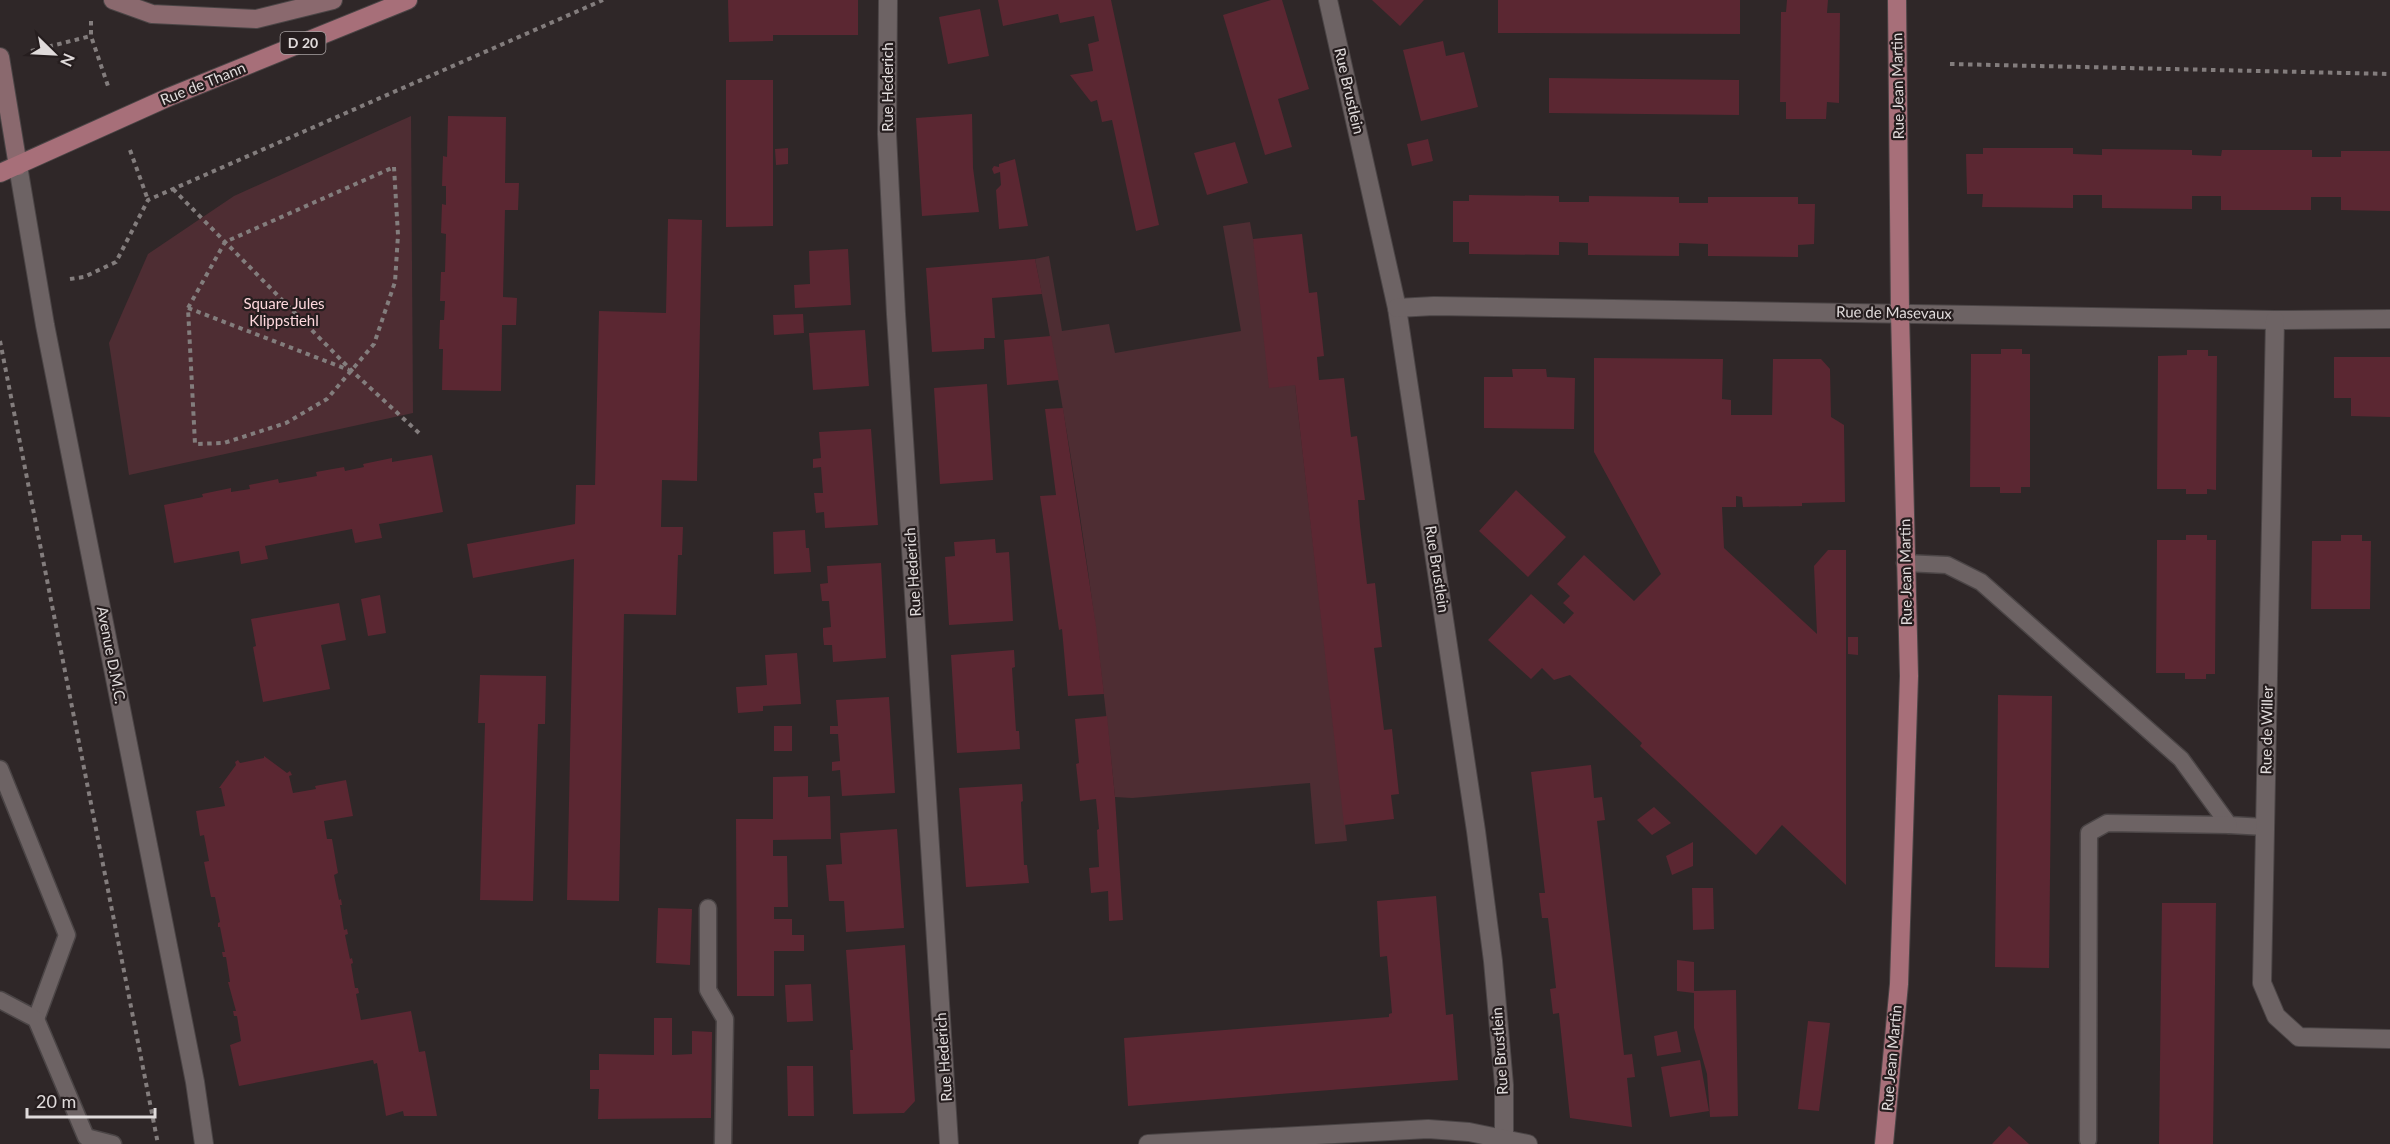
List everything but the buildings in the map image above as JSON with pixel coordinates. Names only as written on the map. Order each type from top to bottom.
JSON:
[{"type":"main road","name":"Rue de Thann","points":[[0,173],[169,98],[408,0]]},
{"type":"main road","name":"Rue Jean Martin","points":[[1884,1144],[1899,984],[1909,676],[1900,313],[1897,0]]},
{"type":"street","points":[[113,0],[152,14],[256,19],[333,0]]},
{"type":"street","name":"Rue Hederich","points":[[888,0],[888,134],[896,314],[949,1144]]},
{"type":"street","name":"Rue Brustlein","points":[[1328,0],[1397,308],[1476,831],[1493,961],[1504,1085],[1504,1141]]},
{"type":"street","points":[[0,58],[18,166]]},
{"type":"street","name":"Avenue D.M.C.","points":[[18,166],[37,284],[193,1071],[204,1144]]},
{"type":"street","name":"Rue de Masevaux","points":[[1397,308],[1434,306],[2275,320],[2390,319]]},
{"type":"street","name":"Rue de Willer","points":[[2275,320],[2262,983],[2276,1016],[2299,1036],[2390,1039]]},
{"type":"street","points":[[1148,1144],[1428,1129],[1469,1132],[1504,1141],[1528,1144]]},
{"type":"lane","points":[[1905,563],[1947,565],[1981,582],[2181,759],[2229,825]]},
{"type":"lane","points":[[0,769],[67,935],[36,1019]]},
{"type":"lane","points":[[2088,1140],[2089,833],[2107,823],[2265,827]]},
{"type":"lane","points":[[708,908],[708,990],[725,1019],[723,1144]]},
{"type":"lane","points":[[0,1000],[36,1019],[86,1137],[112,1144]]},
{"type":"path","points":[[37,284],[84,277],[116,262],[148,200],[603,0]]},
{"type":"path","points":[[0,58],[91,36]]},
{"type":"path","points":[[1950,64],[2390,74]]},
{"type":"path","points":[[394,167],[398,235],[395,282],[374,344],[327,399],[286,423],[224,443],[195,444],[188,308],[225,242],[394,167]]},
{"type":"path","points":[[173,189],[352,371],[419,433]]},
{"type":"path","points":[[188,308],[352,371]]},
{"type":"path","points":[[0,340],[158,1144]]},
{"type":"green space","name":"Square Jules Klippstiehl","points":[[411,116],[413,413],[129,475],[109,343],[148,254],[234,196]]},
{"type":"green space","points":[[1250,222],[1295,385],[1347,841],[1315,844],[1310,783],[1132,798],[1115,797],[1082,527],[1035,259],[1049,256],[1062,331],[1109,324],[1115,353],[1241,331],[1223,226]]}]
